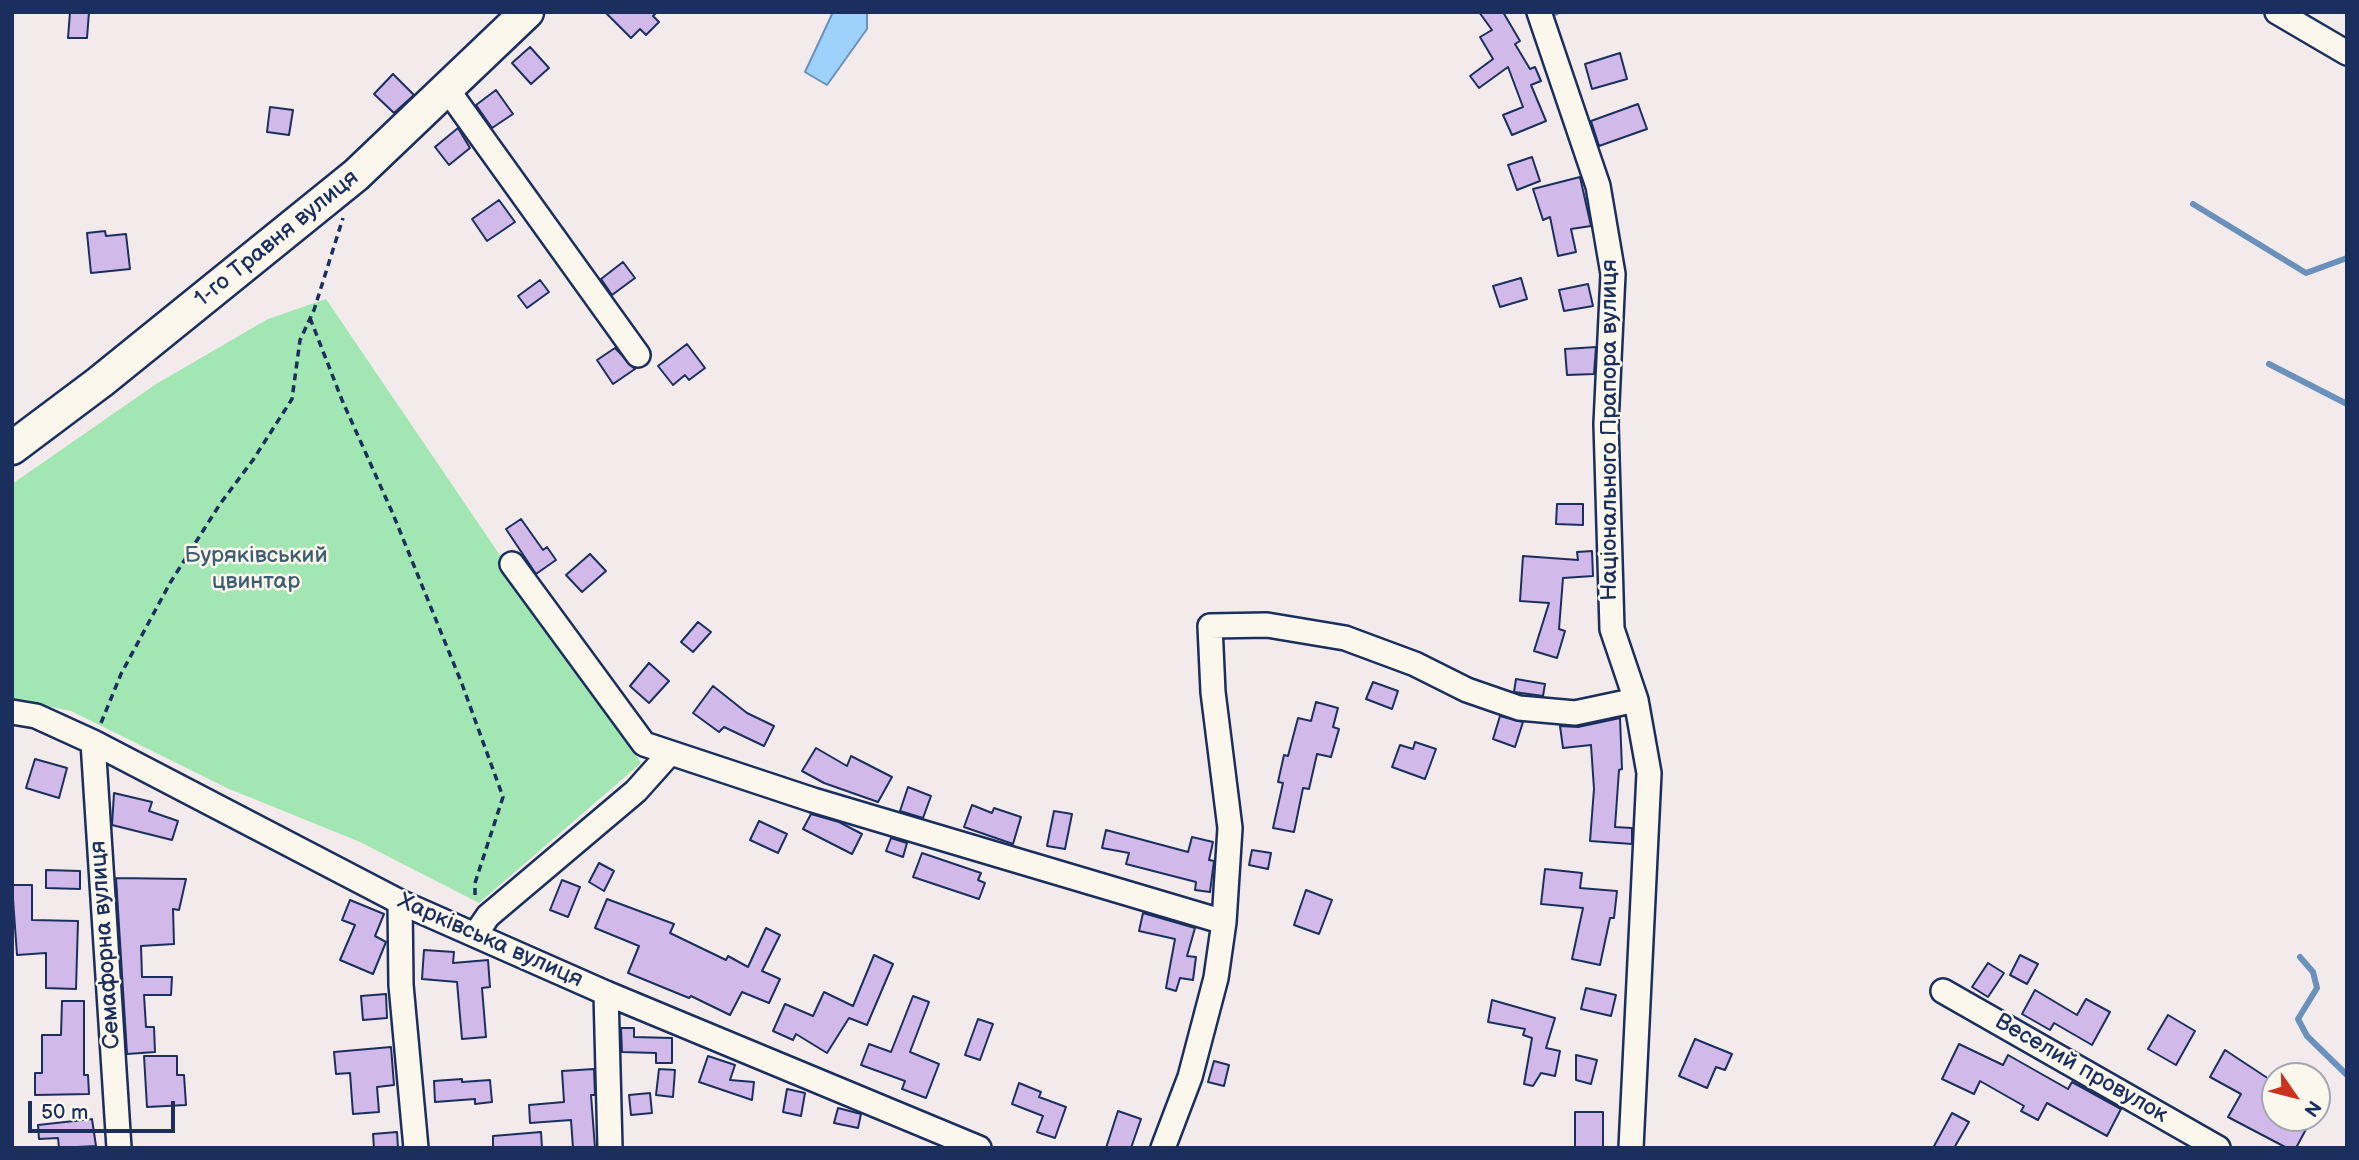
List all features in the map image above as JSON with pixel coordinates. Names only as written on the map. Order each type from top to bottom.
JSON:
[{"type":"street","name":"1-го Травня вулиця","points":[[12,448],[100,382],[356,176],[527,12]]},
{"type":"street","name":"Національного Прапора вулиця","points":[[1539,12],[1598,186],[1613,274],[1606,425],[1612,629],[1636,700],[1649,773],[1630,1148]]},
{"type":"street","points":[[2277,12],[2347,53]]},
{"type":"street","points":[[447,89],[638,355]]},
{"type":"street","points":[[512,564],[644,744],[813,800],[1224,922]]},
{"type":"street","points":[[1164,1148],[1190,1077],[1216,978],[1224,922],[1230,828],[1213,692],[1210,626],[1267,625],[1345,638],[1415,664],[1467,690],[1519,708],[1575,713],[1636,700]]},
{"type":"street","name":"Харківська вулиця","points":[[12,712],[36,716],[93,742],[400,902],[606,993],[979,1148]]},
{"type":"street","name":"Семафорна вулиця","points":[[93,742],[120,1148]]},
{"type":"street","points":[[475,935],[488,916],[636,791],[670,753]]},
{"type":"street","points":[[400,902],[401,985],[416,1148]]},
{"type":"street","name":"Веселий провулок","points":[[1943,990],[2218,1148]]},
{"type":"street","points":[[606,993],[610,1148]]},
{"type":"path","points":[[93,742],[121,674],[170,583],[292,399],[300,340],[310,318],[345,212]]},
{"type":"path","points":[[310,318],[462,684],[503,797],[475,883],[475,935]]},
{"type":"green space","name":"Буряківський цвинтар","points":[[326,299],[641,763],[479,903],[360,842],[227,788],[71,711],[12,699],[12,484],[156,384],[268,319]]},
{"type":"water","points":[[833,12],[867,12],[867,29],[827,85],[805,72]]},
{"type":"building","points":[[70,12],[89,12],[87,38],[68,38]]},
{"type":"building","points":[[605,12],[657,12],[653,16],[659,22],[646,35],[640,29],[631,38]]},
{"type":"building","points":[[1479,12],[1503,12],[1520,41],[1515,44],[1530,69],[1535,67],[1541,81],[1531,85],[1546,121],[1512,135],[1503,115],[1523,107],[1508,67],[1479,88],[1470,76],[1493,59],[1480,37],[1492,30]]},
{"type":"building","points":[[530,47],[549,68],[531,84],[512,63]]},
{"type":"building","points":[[1620,53],[1627,79],[1592,89],[1585,64]]},
{"type":"building","points":[[393,74],[414,95],[394,113],[374,94]]},
{"type":"building","points":[[496,90],[513,114],[492,128],[476,105]]},
{"type":"building","points":[[1638,104],[1647,129],[1599,146],[1591,121]]},
{"type":"building","points":[[270,107],[293,110],[289,135],[267,132]]},
{"type":"building","points":[[458,128],[470,148],[449,165],[435,147]]},
{"type":"building","points":[[1532,157],[1540,181],[1517,190],[1508,165]]},
{"type":"building","points":[[1580,177],[1591,226],[1571,229],[1576,252],[1558,256],[1550,217],[1543,220],[1533,189]]},
{"type":"building","points":[[499,200],[515,222],[487,241],[472,219]]},
{"type":"building","points":[[105,231],[106,236],[126,234],[130,269],[91,273],[87,233]]},
{"type":"building","points":[[623,262],[635,278],[612,295],[601,279]]},
{"type":"building","points":[[1521,278],[1527,299],[1500,307],[1493,286]]},
{"type":"building","points":[[540,280],[549,292],[527,308],[518,296]]},
{"type":"building","points":[[1588,284],[1593,306],[1564,311],[1559,290]]},
{"type":"building","points":[[687,344],[705,368],[689,380],[685,375],[673,385],[658,366]]},
{"type":"building","points":[[1596,347],[1594,374],[1567,375],[1565,349]]},
{"type":"building","points":[[615,348],[635,369],[613,384],[597,360]]},
{"type":"building","points":[[1557,504],[1583,504],[1583,525],[1556,524]]},
{"type":"building","points":[[521,519],[543,550],[547,547],[556,560],[536,574],[506,529]]},
{"type":"building","points":[[1592,551],[1593,576],[1563,578],[1559,629],[1565,631],[1557,658],[1534,651],[1549,603],[1520,601],[1523,556],[1578,560],[1577,552]]},
{"type":"building","points":[[590,554],[606,571],[582,592],[566,575]]},
{"type":"building","points":[[698,622],[711,632],[693,652],[681,642]]},
{"type":"building","points":[[649,663],[669,681],[649,703],[630,686]]},
{"type":"building","points":[[1516,679],[1545,684],[1543,696],[1514,692]]},
{"type":"building","points":[[1373,682],[1398,691],[1392,709],[1366,699]]},
{"type":"building","points":[[713,686],[747,713],[774,726],[764,746],[724,727],[719,732],[693,713]]},
{"type":"building","points":[[1316,702],[1338,708],[1333,727],[1339,729],[1331,757],[1317,754],[1309,789],[1303,788],[1294,832],[1273,828],[1283,783],[1278,782],[1284,755],[1288,756],[1298,718],[1311,721]]},
{"type":"building","points":[[1500,716],[1523,722],[1515,747],[1493,739]]},
{"type":"building","points":[[1620,718],[1622,769],[1619,770],[1615,827],[1632,828],[1632,844],[1590,841],[1594,789],[1591,745],[1563,748],[1560,726],[1578,727]]},
{"type":"building","points":[[1415,742],[1436,749],[1425,779],[1392,767],[1400,745],[1413,749]]},
{"type":"building","points":[[816,748],[847,766],[851,756],[892,777],[878,802],[824,783],[802,771]]},
{"type":"building","points":[[35,759],[67,768],[59,798],[26,788]]},
{"type":"building","points":[[908,787],[931,796],[923,818],[900,811]]},
{"type":"building","points":[[114,793],[152,802],[149,811],[178,821],[172,840],[112,825]]},
{"type":"building","points":[[972,805],[992,813],[994,808],[1021,817],[1013,844],[964,827]]},
{"type":"building","points":[[1054,811],[1072,814],[1065,849],[1047,846]]},
{"type":"building","points":[[811,814],[839,822],[862,834],[852,854],[803,829]]},
{"type":"building","points":[[759,821],[787,834],[778,853],[750,840]]},
{"type":"building","points":[[1106,830],[1188,852],[1192,837],[1213,842],[1209,860],[1214,861],[1210,892],[1195,890],[1196,882],[1126,864],[1129,853],[1102,848]]},
{"type":"building","points":[[891,838],[907,843],[903,857],[886,851]]},
{"type":"building","points":[[1252,850],[1271,853],[1268,869],[1249,865]]},
{"type":"building","points":[[922,853],[981,873],[978,880],[985,883],[979,899],[913,877]]},
{"type":"building","points":[[599,863],[614,871],[604,891],[589,882]]},
{"type":"building","points":[[1545,869],[1582,873],[1580,888],[1617,891],[1614,918],[1610,918],[1600,965],[1572,959],[1583,908],[1541,904]]},
{"type":"building","points":[[46,870],[80,871],[80,889],[46,888]]},
{"type":"building","points":[[116,878],[186,879],[179,910],[173,909],[174,944],[141,946],[142,977],[172,977],[171,995],[144,995],[146,1027],[154,1027],[155,1052],[127,1054]]},
{"type":"building","points":[[562,880],[580,887],[568,917],[550,910]]},
{"type":"building","points":[[12,885],[32,885],[32,920],[78,921],[76,989],[46,988],[46,953],[17,955]]},
{"type":"building","points":[[1306,890],[1332,900],[1319,934],[1294,925]]},
{"type":"building","points":[[607,899],[674,924],[670,933],[726,960],[728,956],[748,967],[766,928],[780,935],[762,971],[780,979],[769,1003],[742,992],[730,1015],[691,996],[689,998],[628,973],[639,946],[595,928]]},
{"type":"building","points":[[350,900],[384,914],[375,936],[386,942],[373,974],[340,960],[355,925],[342,920]]},
{"type":"building","points":[[1143,913],[1195,928],[1187,956],[1196,957],[1193,980],[1180,978],[1176,991],[1166,988],[1175,939],[1139,931]]},
{"type":"building","points":[[424,950],[454,952],[453,963],[488,960],[490,987],[482,988],[486,1037],[462,1039],[457,982],[422,979]]},
{"type":"building","points":[[874,955],[893,964],[867,1025],[849,1018],[827,1053],[796,1034],[793,1040],[773,1031],[785,1004],[813,1016],[824,992],[853,1006]]},
{"type":"building","points":[[2020,955],[2038,964],[2027,984],[2010,975]]},
{"type":"building","points":[[1988,963],[2004,973],[1988,997],[1972,987]]},
{"type":"building","points":[[1586,988],[1616,995],[1611,1016],[1581,1009]]},
{"type":"building","points":[[2035,990],[2077,1015],[2086,999],[2110,1012],[2092,1045],[2054,1023],[2050,1030],[2022,1014]]},
{"type":"building","points":[[386,994],[387,1018],[363,1020],[361,996]]},
{"type":"building","points":[[913,996],[929,1002],[910,1052],[939,1064],[926,1098],[902,1089],[905,1081],[861,1065],[869,1044],[891,1052]]},
{"type":"building","points":[[1492,1000],[1555,1018],[1546,1048],[1560,1051],[1555,1076],[1541,1073],[1533,1086],[1524,1084],[1532,1038],[1523,1035],[1525,1029],[1488,1022]]},
{"type":"building","points":[[62,1001],[84,1001],[84,1075],[88,1075],[89,1094],[35,1095],[35,1073],[42,1073],[42,1035],[61,1035]]},
{"type":"building","points":[[2168,1015],[2195,1031],[2176,1065],[2148,1049]]},
{"type":"building","points":[[978,1019],[993,1024],[980,1060],[965,1055]]},
{"type":"building","points":[[621,1028],[634,1028],[634,1037],[672,1038],[672,1063],[656,1063],[656,1053],[622,1052]]},
{"type":"building","points":[[1695,1039],[1732,1054],[1725,1070],[1716,1067],[1707,1088],[1679,1076]]},
{"type":"building","points":[[1959,1044],[2003,1065],[2008,1055],[2068,1089],[2072,1082],[2121,1109],[2107,1136],[2047,1103],[2038,1120],[2021,1111],[2024,1106],[1980,1081],[1974,1094],[1942,1079]]},
{"type":"building","points":[[391,1047],[394,1085],[377,1087],[379,1112],[353,1114],[350,1073],[336,1074],[334,1052]]},
{"type":"building","points":[[2225,1050],[2261,1074],[2261,1132],[2305,1132],[2296,1148],[2287,1148],[2228,1117],[2241,1094],[2210,1077]]},
{"type":"building","points":[[1576,1055],[1597,1060],[1591,1084],[1576,1080]]},
{"type":"building","points":[[144,1056],[177,1056],[177,1075],[184,1075],[186,1105],[147,1107]]},
{"type":"building","points":[[708,1056],[735,1065],[730,1080],[754,1082],[752,1100],[699,1082]]},
{"type":"building","points":[[1214,1061],[1229,1065],[1224,1086],[1208,1082]]},
{"type":"building","points":[[594,1069],[595,1095],[591,1095],[595,1148],[573,1148],[571,1120],[530,1123],[529,1105],[564,1102],[562,1071]]},
{"type":"building","points":[[659,1069],[675,1070],[673,1097],[656,1095]]},
{"type":"building","points":[[462,1079],[462,1082],[490,1080],[492,1102],[475,1104],[475,1099],[435,1102],[434,1081]]},
{"type":"building","points":[[1019,1083],[1041,1092],[1039,1097],[1066,1107],[1055,1138],[1037,1132],[1043,1116],[1012,1104]]},
{"type":"building","points":[[787,1089],[805,1093],[801,1116],[783,1112]]},
{"type":"building","points":[[650,1093],[652,1113],[631,1115],[629,1095]]},
{"type":"building","points":[[838,1108],[861,1114],[858,1128],[834,1123]]},
{"type":"building","points":[[1118,1111],[1141,1119],[1131,1148],[1106,1148]]},
{"type":"building","points":[[1575,1112],[1603,1112],[1603,1148],[1575,1148]]},
{"type":"building","points":[[1952,1113],[1969,1122],[1954,1148],[1933,1148]]},
{"type":"building","points":[[92,1119],[96,1146],[59,1148],[58,1138],[39,1139],[38,1125]]},
{"type":"building","points":[[397,1132],[398,1148],[374,1148],[373,1134]]},
{"type":"building","points":[[541,1132],[542,1148],[493,1148],[493,1136]]},
{"type":"waterway","points":[[1551,20],[1550,16],[1557,12]]},
{"type":"waterway","points":[[2193,204],[2306,273],[2347,258]]},
{"type":"waterway","points":[[2269,364],[2347,404]]},
{"type":"waterway","points":[[2300,957],[2313,972],[2317,988],[2298,1019],[2307,1036],[2347,1075]]}]
